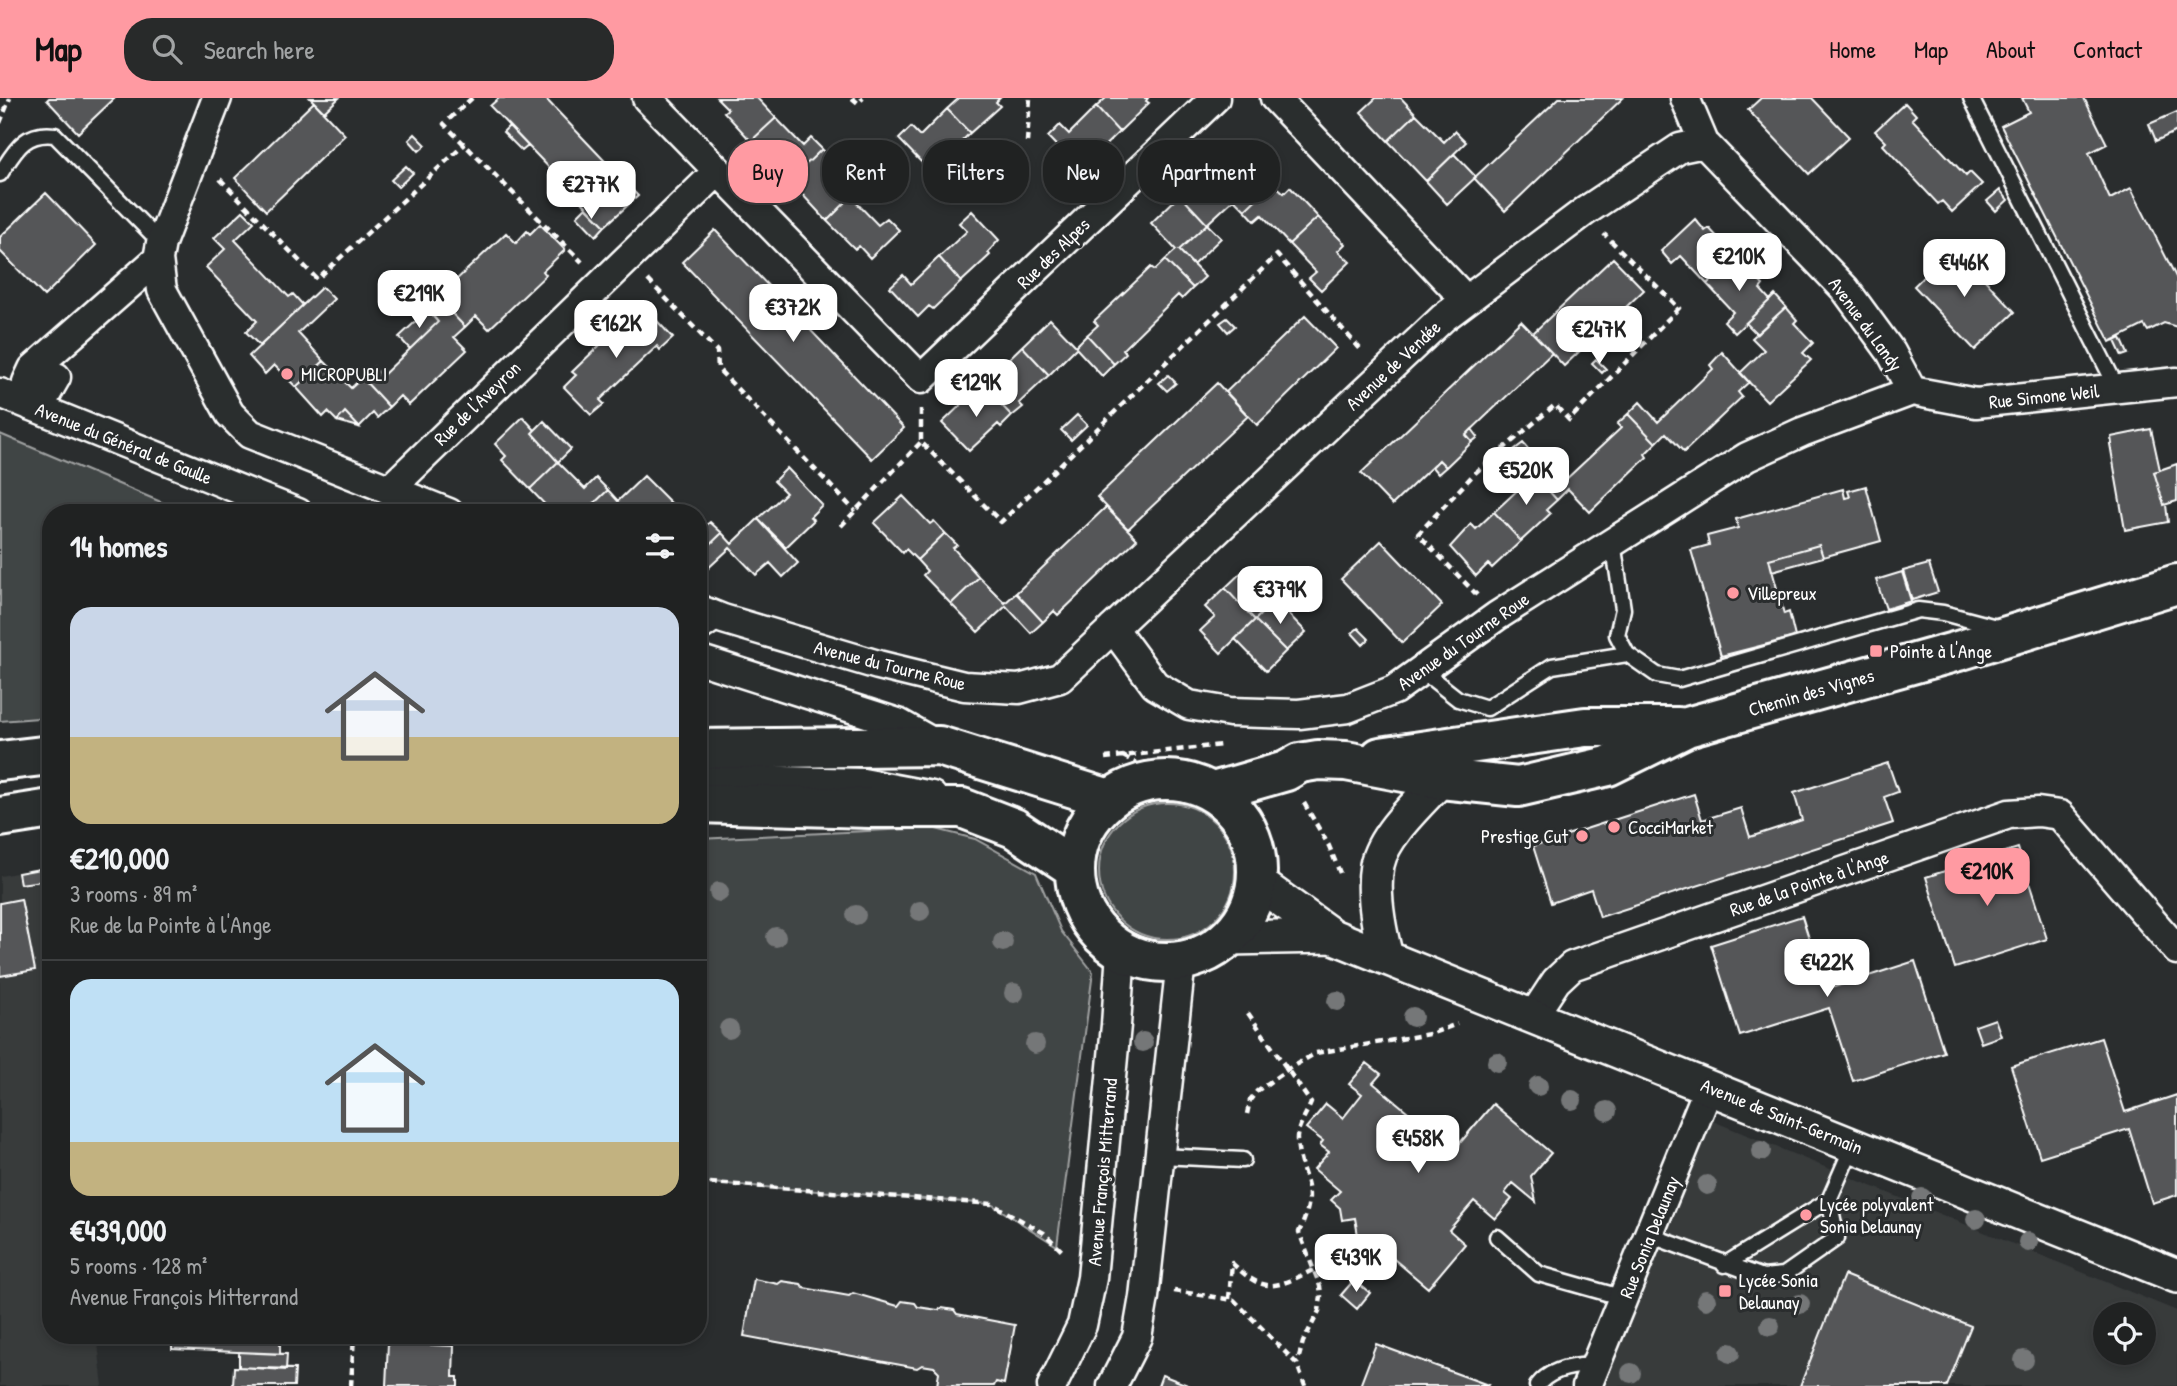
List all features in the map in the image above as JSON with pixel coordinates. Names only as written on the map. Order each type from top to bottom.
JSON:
[{"type":"main road","name":"Chemin des Vignes","points":[[1213,792],[1294,786],[1300,763],[1318,760],[1346,761],[1441,779],[1518,787],[1608,766],[1687,727],[2177,584]]},
{"type":"main road","name":"Chemin des Vignes","points":[[1346,761],[1585,727],[1687,727]]},
{"type":"main road","points":[[707,749],[939,746],[1109,799]]},
{"type":"main road","points":[[0,761],[42,756]]},
{"type":"main road","points":[[1160,779],[1187,782],[1213,792],[1243,821],[1252,840],[1257,861],[1257,881],[1252,903],[1242,922],[1228,938],[1206,953],[1181,961],[1140,959],[1121,951],[1101,935],[1086,915],[1076,893],[1074,868],[1079,842],[1091,818],[1109,799],[1133,786],[1160,779]]},
{"type":"main road","points":[[1252,840],[1294,786]]},
{"type":"main road","points":[[707,803],[870,808],[962,807],[1014,828],[1074,868]]},
{"type":"main road","points":[[0,817],[42,810]]},
{"type":"street","points":[[218,98],[160,251],[162,290],[230,414],[250,434],[426,504]]},
{"type":"street","points":[[647,98],[717,172]]},
{"type":"street","name":"Rue des Alpes","points":[[717,172],[921,379],[1215,98]]},
{"type":"street","points":[[1275,98],[1466,300]]},
{"type":"street","name":"Avenue du Landy","points":[[1685,98],[1704,143],[1845,289],[1891,352],[1912,391]]},
{"type":"street","name":"Avenue de Vendée","points":[[1113,628],[1443,318],[1584,212],[1680,148],[1704,143]]},
{"type":"street","name":"Rue de l'Aveyron","points":[[389,489],[717,172]]},
{"type":"street","points":[[31,396],[27,382],[33,369],[160,251]]},
{"type":"street","name":"Rue Simone Weil","points":[[1912,391],[1976,403],[2177,382]]},
{"type":"street","name":"Avenue du Tourne Roue","points":[[711,614],[878,665],[964,686],[1019,689],[1060,678],[1113,628],[1155,685],[1189,705],[1230,712],[1300,714],[1348,708],[1394,690],[1497,616],[1747,457],[1802,432],[1912,391]]},
{"type":"street","name":"Avenue du Général de Gaulle","points":[[31,396],[90,429],[270,504]]},
{"type":"street","points":[[707,662],[898,723],[939,746]]},
{"type":"street","points":[[707,779],[863,783],[938,797],[962,807]]},
{"type":"street","points":[[1386,957],[1377,921],[1377,865],[1392,834],[1441,779]]},
{"type":"street","name":"Rue de la Pointe à l'Ange","points":[[1533,1016],[1556,981],[1572,966],[2009,814],[2038,812],[2060,815],[2177,950]]},
{"type":"street","name":"Avenue de Saint-Germain","points":[[1257,881],[1332,936],[2177,1276]]},
{"type":"street","name":"Avenue de Saint-Germain","points":[[1228,938],[1332,936]]},
{"type":"street","name":"Avenue François Mitterrand","points":[[1052,1386],[1082,1325],[1092,1279],[1121,951]]},
{"type":"street","points":[[1112,1386],[1136,1337],[1144,1297],[1181,961]]},
{"type":"street","name":"Rue Sonia Delaunay","points":[[1592,1376],[1709,1087]]},
{"type":"lane","points":[[1971,98],[2117,388]]},
{"type":"lane","points":[[0,174],[19,145],[40,133],[55,135],[160,251]]},
{"type":"lane","points":[[1613,542],[1622,609],[1618,635],[1627,654],[1657,675],[1679,679],[1918,610],[1944,613],[2018,632]]},
{"type":"lane","points":[[1421,670],[1458,699],[1487,708],[1552,666],[1627,654]]},
{"type":"lane","points":[[1724,1265],[1829,1200],[1853,1145]]},
{"type":"lane","points":[[1160,1156],[1243,1160]]},
{"type":"lane","points":[[1649,1235],[1724,1265],[1763,1277],[1784,1275],[1837,1238],[1829,1200]]},
{"type":"lane","points":[[1497,1237],[1539,1274],[1624,1298]]},
{"type":"lane","points":[[1537,1386],[1544,1377],[1574,1365],[1592,1376]]},
{"type":"path","points":[[0,123],[10,98]]},
{"type":"path","points":[[472,98],[444,124],[591,271]]},
{"type":"path","points":[[852,98],[858,103],[863,98]]},
{"type":"path","points":[[1027,140],[1030,98]]},
{"type":"path","points":[[211,170],[317,279],[465,144]]},
{"type":"path","points":[[1478,596],[1418,534],[1475,474],[1555,405],[1569,420],[1679,308],[1602,232]]},
{"type":"path","points":[[921,442],[1001,522],[1277,255],[1371,360]]},
{"type":"path","points":[[647,279],[717,351],[718,369],[855,511]]},
{"type":"path","points":[[841,526],[921,442],[921,408]]},
{"type":"path","points":[[1123,756],[1140,766]]},
{"type":"path","points":[[1294,786],[1329,846],[1341,877]]},
{"type":"path","points":[[1248,1013],[1311,1103],[1297,1137],[1310,1194],[1310,1208],[1299,1232],[1320,1286],[1319,1311],[1303,1342],[1297,1364]]},
{"type":"path","points":[[1247,1114],[1250,1100],[1257,1091],[1317,1053],[1430,1034],[1452,1028],[1464,1020]]},
{"type":"path","points":[[707,1183],[992,1204],[1044,1233],[1066,1255]]},
{"type":"path","points":[[1229,1300],[1232,1263],[1246,1277],[1266,1286],[1283,1285],[1313,1270]]},
{"type":"path","points":[[1170,1291],[1234,1300],[1297,1364],[1305,1386]]},
{"type":"path","points":[[351,1386],[353,1344]]},
{"type":"shaded area","points":[[0,434],[166,504],[42,504],[42,718],[0,721]]},
{"type":"shaded area","points":[[1167,803],[1193,808],[1215,823],[1230,845],[1235,871],[1230,897],[1215,919],[1193,934],[1167,939],[1141,934],[1119,919],[1104,897],[1099,871],[1104,845],[1119,823],[1141,808]]},
{"type":"shaded area","points":[[932,828],[975,839],[1036,873],[1061,931],[1093,972],[1057,1246],[991,1204],[707,1183],[707,839]]},
{"type":"shaded area","points":[[42,868],[42,1344],[98,1344],[103,1386],[0,1386],[0,876]]},
{"type":"shaded area","name":"Lycée polyvalent Sonia Delaunay","points":[[1708,1119],[2155,1302],[2093,1302],[2093,1365],[2156,1365],[2156,1302],[2177,1311],[2177,1386],[1602,1386]]},
{"type":"building","points":[[115,98],[78,133],[47,100]]},
{"type":"building","points":[[310,98],[339,98],[324,112]]},
{"type":"building","points":[[499,98],[545,98],[638,196],[605,226],[490,106]]},
{"type":"building","points":[[717,98],[757,98],[776,118],[750,140],[724,112],[728,109]]},
{"type":"building","points":[[959,98],[1000,98],[996,102],[1000,106],[970,133],[947,109]]},
{"type":"building","points":[[1106,98],[1148,98],[1146,101],[1149,103],[1119,132],[1096,107]]},
{"type":"building","points":[[1376,98],[1401,98],[1416,114],[1388,141],[1361,112]]},
{"type":"building","points":[[1559,98],[1623,98],[1505,211],[1474,178]]},
{"type":"building","points":[[1761,98],[1812,98],[1849,137],[1809,174],[1748,110]]},
{"type":"building","points":[[2022,98],[2084,98],[2107,144],[2089,153],[2110,199],[2131,188],[2177,279],[2177,327],[2164,323],[2148,331],[2144,325],[2110,342],[2001,126],[2029,112]]},
{"type":"building","points":[[314,102],[345,135],[266,211],[235,178]]},
{"type":"building","points":[[1905,103],[1916,115],[1912,119],[1966,176],[1970,172],[1982,184],[1952,212],[1942,201],[1938,204],[1883,145],[1886,142],[1875,131]]},
{"type":"building","points":[[1096,107],[1119,132],[1111,140],[1051,140],[1048,137],[1060,125],[1069,134]]},
{"type":"building","points":[[947,109],[970,133],[963,140],[923,140],[923,164],[909,149],[909,140],[899,139],[911,127],[920,136]]},
{"type":"building","points":[[2177,112],[2177,131],[2156,141],[2149,124]]},
{"type":"building","points":[[1416,114],[1444,142],[1455,131],[1466,142],[1426,181],[1388,141]]},
{"type":"building","points":[[776,118],[797,140],[752,140]]},
{"type":"building","points":[[509,126],[528,146],[522,151],[503,132]]},
{"type":"building","points":[[415,134],[426,145],[419,151],[409,140]]},
{"type":"building","points":[[811,138],[822,149],[808,163],[808,141]]},
{"type":"building","points":[[822,149],[822,203],[845,203],[827,221],[808,201],[808,163]]},
{"type":"building","points":[[1454,154],[1476,177],[1447,204],[1426,181]]},
{"type":"building","points":[[406,166],[413,173],[398,187],[391,180]]},
{"type":"building","points":[[1290,187],[1318,217],[1289,244],[1262,215],[1255,221],[1245,210],[1252,203],[1280,203],[1280,189],[1284,193]]},
{"type":"building","points":[[2000,190],[2008,200],[1996,211],[1987,201]]},
{"type":"building","points":[[46,193],[96,245],[44,296],[0,251],[0,237]]},
{"type":"building","points":[[845,203],[857,203],[878,225],[887,218],[899,230],[870,258],[859,246],[855,249],[827,221]]},
{"type":"building","points":[[1172,203],[1187,203],[1207,224],[1179,250],[1205,277],[1193,288],[1165,260],[1176,250],[1151,223]]},
{"type":"building","points":[[1187,203],[1230,203],[1207,224]]},
{"type":"building","points":[[1238,203],[1252,203],[1245,210]]},
{"type":"building","points":[[586,207],[605,226],[596,236],[577,216]]},
{"type":"building","points":[[243,211],[254,222],[235,240],[289,297],[293,294],[303,305],[260,346],[246,332],[257,321],[206,267],[225,249],[214,238]]},
{"type":"building","points":[[972,211],[999,240],[988,252],[990,255],[961,282],[939,257],[967,231],[959,223]]},
{"type":"building","points":[[1318,217],[1345,244],[1338,251],[1350,262],[1321,290],[1309,278],[1316,272],[1289,244]]},
{"type":"building","points":[[1695,219],[1705,231],[1709,228],[1736,257],[1707,284],[1681,256],[1672,264],[1661,251]]},
{"type":"building","points":[[540,224],[565,250],[543,271],[546,275],[489,329],[476,316],[465,327],[437,298],[506,233],[516,243],[527,231],[530,234]]},
{"type":"building","points":[[1207,224],[1221,238],[1193,265],[1179,250]]},
{"type":"building","points":[[715,230],[904,428],[872,459],[682,262]]},
{"type":"building","points":[[1954,247],[2015,312],[1975,350],[1914,286]]},
{"type":"building","points":[[939,257],[961,282],[933,309],[929,306],[918,317],[890,287],[903,275],[911,284]]},
{"type":"building","points":[[1736,257],[1763,285],[1760,289],[1770,300],[1735,333],[1724,321],[1733,312],[1707,284]]},
{"type":"building","points":[[1613,258],[1644,290],[1564,366],[1533,333]]},
{"type":"building","points":[[1165,260],[1193,288],[1182,299],[1178,295],[1123,349],[1126,353],[1114,364],[1087,335],[1098,325],[1094,321],[1151,267],[1155,270]]},
{"type":"building","points":[[322,287],[334,299],[298,333],[324,361],[296,387],[274,365],[265,374],[249,356]]},
{"type":"building","points":[[1775,295],[1786,307],[1757,334],[1746,323]]},
{"type":"building","points":[[437,298],[465,327],[454,337],[467,350],[409,405],[400,396],[389,407],[362,378],[374,367],[382,376],[438,322],[426,309]]},
{"type":"building","points":[[1786,307],[1797,320],[1794,323],[1813,343],[1803,353],[1811,360],[1767,401],[1740,373],[1764,350],[1752,338]]},
{"type":"building","points":[[646,309],[673,338],[660,350],[657,346],[600,400],[604,404],[591,415],[564,387],[576,375],[572,372],[630,316],[634,321]]},
{"type":"building","points":[[428,310],[438,322],[410,349],[399,337]]},
{"type":"building","points":[[1305,316],[1336,348],[1257,425],[1226,392]]},
{"type":"building","points":[[1227,318],[1235,326],[1228,332],[1220,323]]},
{"type":"building","points":[[1050,319],[1076,346],[1087,335],[1114,364],[1102,376],[1076,348],[1049,375],[1022,346]]},
{"type":"building","points":[[1521,321],[1552,353],[1466,435],[1472,442],[1446,467],[1439,460],[1392,505],[1361,473]]},
{"type":"building","points":[[1632,322],[1640,331],[1630,340],[1623,332]]},
{"type":"building","points":[[2121,338],[2128,354],[2122,356],[2115,341]]},
{"type":"building","points":[[1022,346],[1049,375],[1019,403],[1023,407],[1012,416],[985,388],[996,377],[993,374]]},
{"type":"building","points":[[1722,352],[1749,382],[1738,392],[1742,397],[1684,452],[1666,433],[1656,443],[1628,414],[1640,402],[1658,422],[1713,369],[1710,365]]},
{"type":"building","points":[[1596,359],[1606,369],[1602,373],[1592,363]]},
{"type":"building","points":[[324,361],[351,388],[362,378],[389,407],[377,418],[373,413],[359,427],[345,412],[337,421],[328,412],[323,417],[296,387]]},
{"type":"building","points":[[1168,375],[1176,383],[1167,391],[1159,383]]},
{"type":"building","points":[[1217,383],[1248,416],[1128,529],[1097,497]]},
{"type":"building","points":[[985,388],[1012,416],[1001,427],[998,424],[969,451],[942,423],[970,396],[974,399]]},
{"type":"building","points":[[345,412],[359,427],[337,421]]},
{"type":"building","points":[[1628,414],[1656,443],[1645,454],[1647,457],[1590,512],[1568,489],[1557,500],[1530,470],[1542,459],[1563,482],[1621,428],[1617,424]]},
{"type":"building","points":[[1077,415],[1087,425],[1071,440],[1061,430]]},
{"type":"building","points":[[523,417],[535,430],[532,433],[558,462],[530,489],[502,460],[506,456],[495,444]]},
{"type":"building","points":[[544,421],[571,449],[558,462],[532,433]]},
{"type":"building","points":[[1472,429],[1478,437],[1472,442],[1466,435]]},
{"type":"building","points":[[2151,429],[2160,470],[2154,472],[2166,505],[2168,522],[2125,530],[2111,437]]},
{"type":"building","points":[[1523,443],[1529,450],[1520,457],[1514,450]]},
{"type":"building","points":[[1439,460],[1446,467],[1438,474],[1432,467]]},
{"type":"building","points":[[558,462],[585,489],[596,478],[608,490],[593,504],[544,504],[530,489]]},
{"type":"building","points":[[2177,464],[2177,501],[2164,505],[2154,472]]},
{"type":"building","points":[[787,468],[822,505],[810,517],[814,520],[786,547],[758,519],[786,493],[774,481]]},
{"type":"building","points":[[1530,470],[1557,500],[1546,510],[1550,514],[1521,541],[1494,512],[1522,486],[1518,482]]},
{"type":"building","points":[[644,476],[672,504],[593,504],[608,490],[618,501]]},
{"type":"building","points":[[1866,486],[1881,541],[1823,557],[1819,545],[1769,559],[1784,614],[1789,612],[1795,637],[1721,656],[1691,550],[1709,545],[1707,536],[1738,528],[1736,519],[1843,489],[1845,498],[1850,497],[1848,491]]},
{"type":"building","points":[[903,496],[930,524],[934,521],[945,533],[917,560],[906,549],[903,553],[874,523]]},
{"type":"building","points":[[1106,507],[1137,539],[1058,615],[1054,611],[1043,622],[1016,593]]},
{"type":"building","points":[[1494,512],[1521,541],[1492,568],[1488,564],[1476,576],[1450,547],[1471,524],[1476,529]]},
{"type":"building","points":[[758,519],[798,563],[783,577],[770,563],[756,575],[730,548],[707,569],[707,547],[722,533],[732,544]]},
{"type":"building","points":[[710,522],[722,533],[707,547],[707,524]]},
{"type":"building","points":[[945,533],[957,545],[953,548],[979,577],[951,604],[923,575],[927,571],[917,560]]},
{"type":"building","points":[[1381,541],[1442,605],[1402,643],[1341,579]]},
{"type":"building","points":[[1819,545],[1823,557],[1772,571],[1769,559]]},
{"type":"building","points":[[1929,564],[1938,592],[1912,600],[1903,571]]},
{"type":"building","points":[[1245,569],[1275,600],[1255,620],[1225,588]]},
{"type":"building","points":[[1902,572],[1911,601],[1886,609],[1876,580]]},
{"type":"building","points":[[979,577],[1005,603],[1016,593],[1043,622],[1031,633],[1006,606],[978,632],[951,604]]},
{"type":"building","points":[[1225,588],[1255,620],[1221,653],[1200,631],[1215,617],[1205,607]]},
{"type":"building","points":[[1275,600],[1306,632],[1286,651],[1255,620]]},
{"type":"building","points":[[1255,620],[1286,651],[1266,671],[1235,639]]},
{"type":"building","points":[[1358,628],[1369,639],[1363,645],[1352,633]]},
{"type":"building","points":[[1888,763],[1898,792],[1884,797],[1893,823],[1600,917],[1591,889],[1551,903],[1533,846],[1694,794],[1702,820],[1741,808],[1750,837],[1802,820],[1794,793]]},
{"type":"building","points":[[2018,848],[2047,939],[1955,968],[1926,877]]},
{"type":"building","points":[[40,869],[42,881],[20,884],[18,873]]},
{"type":"building","points":[[21,899],[35,970],[0,976],[0,903]]},
{"type":"building","points":[[1802,916],[1825,990],[1915,961],[1944,1052],[1853,1081],[1829,1008],[1740,1036],[1711,945]]},
{"type":"building","points":[[1995,1019],[2001,1036],[1981,1043],[1975,1026]]},
{"type":"building","points":[[2101,1038],[2125,1112],[2177,1095],[2177,1195],[2152,1203],[2129,1129],[2040,1157],[2011,1066]]},
{"type":"building","points":[[1367,1063],[1381,1074],[1373,1083],[1454,1150],[1493,1104],[1551,1153],[1531,1176],[1536,1202],[1513,1183],[1505,1193],[1512,1199],[1495,1219],[1474,1201],[1449,1230],[1465,1244],[1428,1288],[1382,1249],[1361,1253],[1355,1218],[1342,1220],[1340,1208],[1331,1200],[1340,1191],[1314,1169],[1329,1152],[1320,1145],[1323,1141],[1306,1128],[1326,1104],[1343,1118],[1362,1094],[1349,1084]]},
{"type":"building","points":[[1844,1275],[1971,1326],[1947,1386],[1800,1386]]},
{"type":"building","points":[[754,1279],[778,1284],[782,1281],[801,1284],[804,1288],[849,1296],[853,1293],[898,1306],[902,1301],[915,1303],[918,1307],[954,1310],[957,1314],[1015,1325],[1004,1384],[996,1382],[994,1386],[937,1386],[939,1372],[934,1367],[922,1365],[917,1368],[744,1336]]},
{"type":"building","points":[[1354,1280],[1370,1293],[1357,1309],[1341,1295]]},
{"type":"building","points":[[172,1344],[280,1344],[280,1354],[172,1349]]},
{"type":"building","points":[[388,1344],[454,1346],[453,1377],[458,1377],[458,1386],[386,1386]]},
{"type":"building","points":[[1376,1344],[1488,1385],[1360,1386]]},
{"type":"building","points":[[239,1352],[287,1354],[286,1370],[239,1367]]},
{"type":"building","points":[[234,1367],[295,1369],[294,1386],[233,1386]]},
{"type":"building","points":[[1162,1375],[1190,1386],[1158,1386]]},
{"type":"place","name":"MICROPUBLI","points":[[287,374]]},
{"type":"place","name":"Villepreux","points":[[1733,593]]},
{"type":"place","name":"Pointe à l'Ange","points":[[1876,651]]},
{"type":"place","name":"CocciMarket","points":[[1614,827]]},
{"type":"place","name":"Prestige Cut","points":[[1582,836]]},
{"type":"place","name":"Lycée polyvalent Sonia Delaunay","points":[[1806,1215]]},
{"type":"place","name":"Lycée Sonia Delaunay","points":[[1725,1291]]}]
